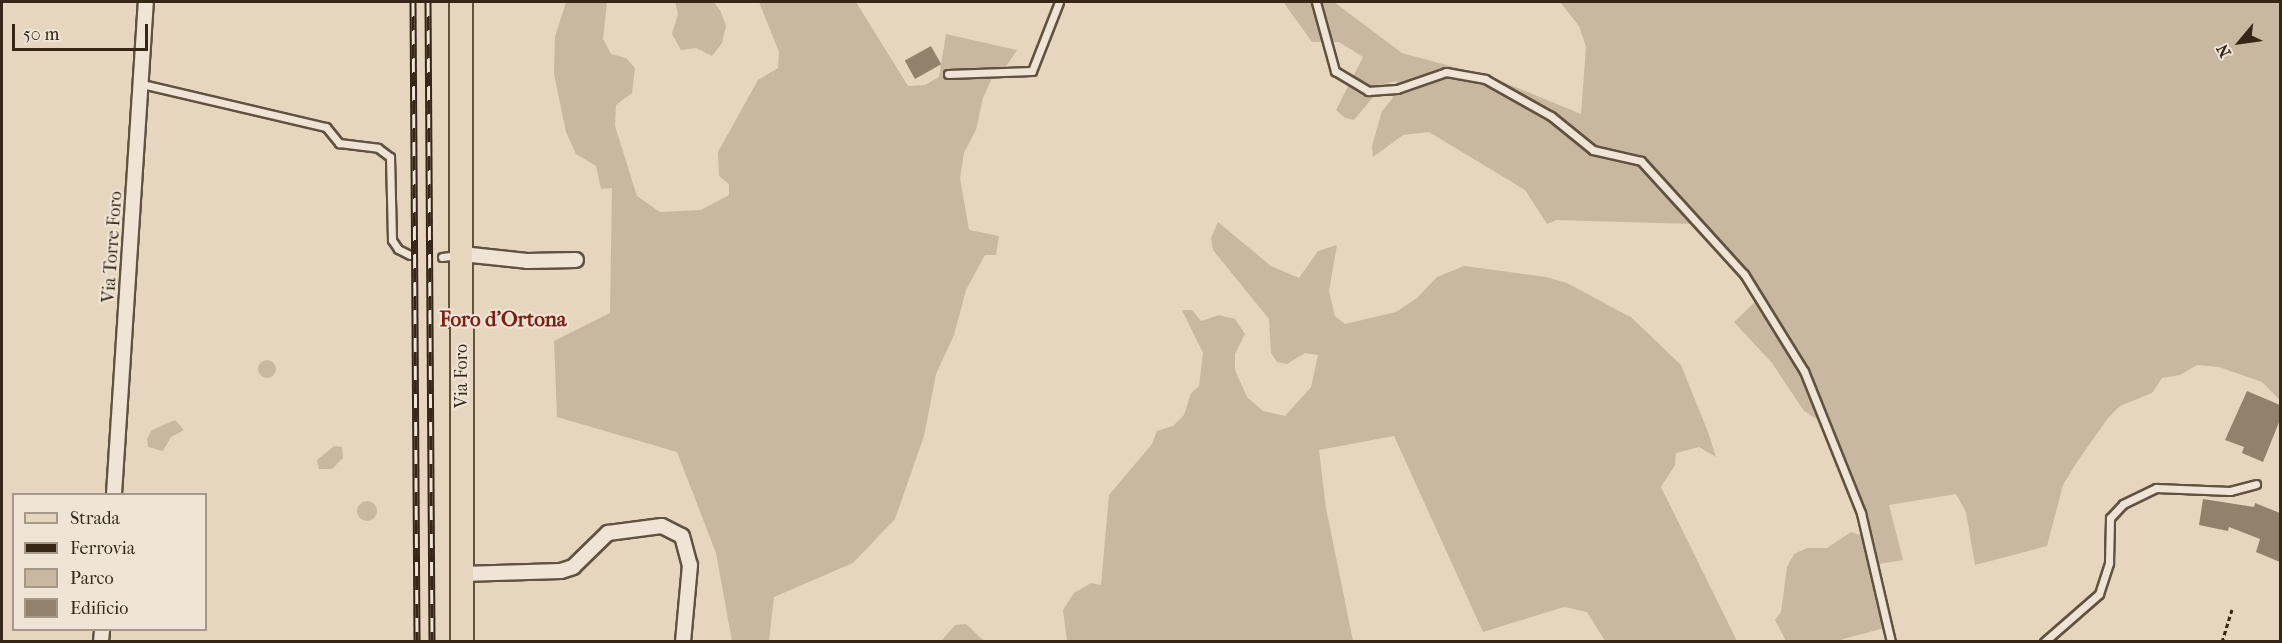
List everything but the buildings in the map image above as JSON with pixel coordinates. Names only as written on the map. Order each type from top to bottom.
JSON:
[{"type":"main road","name":"Via Foro","points":[[462,2],[452,256],[462,642]]},
{"type":"street","name":"Via Torre Foro","points":[[114,493],[146,2]]},
{"type":"street","points":[[452,256],[527,261],[576,260]]},
{"type":"street","points":[[462,574],[561,571],[573,567],[608,533],[662,526],[682,536],[690,566],[683,642]]},
{"type":"lane","points":[[948,74],[1032,70],[1059,2]]},
{"type":"lane","points":[[1316,2],[1335,71],[1368,91],[1397,89],[1446,72],[1485,79],[1551,116],[1593,150],[1641,161],[1744,274],[1804,371],[1857,502],[1891,642]]},
{"type":"lane","points":[[142,84],[326,127],[339,143],[378,148],[390,157],[392,240],[398,249],[410,255]]},
{"type":"lane","points":[[2044,642],[2099,594],[2109,563],[2110,519],[2123,504],[2156,488],[2230,491],[2256,484]]},
{"type":"path","points":[[2222,642],[2232,609]]},
{"type":"green space","points":[[566,2],[607,2],[603,39],[611,54],[626,58],[635,68],[632,93],[616,105],[615,126],[637,196],[660,212],[701,210],[729,195],[729,184],[719,176],[718,152],[758,80],[778,68],[779,52],[759,2],[856,2],[908,86],[925,85],[939,77],[946,34],[1017,50],[1005,68],[1023,68],[1022,76],[992,78],[983,98],[976,130],[964,153],[960,178],[969,230],[999,236],[996,255],[985,255],[966,290],[954,335],[936,374],[924,436],[895,519],[853,563],[774,597],[769,641],[732,641],[716,553],[677,452],[557,417],[554,341],[610,313],[612,188],[601,189],[596,166],[576,154],[566,132],[554,74],[555,37]]},
{"type":"green space","points":[[675,2],[714,2],[721,12],[726,26],[722,43],[712,56],[696,48],[681,50],[672,34],[678,14]]},
{"type":"green space","points":[[1334,2],[1402,53],[1491,77],[1581,114],[1586,47],[1579,26],[1560,2],[2280,2],[2280,400],[2262,382],[2219,367],[2197,365],[2180,375],[2162,378],[2152,393],[2120,406],[2108,418],[2077,462],[2063,485],[2047,546],[1975,565],[1966,512],[1956,494],[1889,505],[1903,560],[1879,564],[1892,626],[1836,641],[1786,641],[1775,620],[1781,612],[1787,567],[1794,554],[1807,548],[1827,548],[1851,532],[1867,537],[1869,528],[1821,422],[1804,411],[1772,363],[1734,322],[1755,302],[1744,283],[1691,224],[1557,220],[1547,224],[1525,190],[1429,132],[1403,135],[1373,157],[1372,146],[1382,111],[1392,99],[1397,81],[1384,84],[1354,120],[1345,118],[1336,110],[1363,57],[1339,42],[1312,42],[1284,3]]},
{"type":"green space","points":[[1218,222],[1271,266],[1299,278],[1318,251],[1337,245],[1329,291],[1335,316],[1345,324],[1396,312],[1417,298],[1437,277],[1464,266],[1546,277],[1567,283],[1632,318],[1681,365],[1708,432],[1716,457],[1699,447],[1676,453],[1675,465],[1661,487],[1737,641],[1605,641],[1587,612],[1564,607],[1483,632],[1394,436],[1319,450],[1326,508],[1353,641],[1067,641],[1063,610],[1074,593],[1091,583],[1101,585],[1109,495],[1152,444],[1157,431],[1173,426],[1184,415],[1191,393],[1199,386],[1203,353],[1182,310],[1192,310],[1201,321],[1219,315],[1235,319],[1245,334],[1235,354],[1235,370],[1247,397],[1263,411],[1285,416],[1311,387],[1318,355],[1305,353],[1287,364],[1277,362],[1271,353],[1269,319],[1213,250],[1211,238]]},
{"type":"green space","points":[[267,360],[273,363],[276,369],[273,375],[267,378],[261,375],[258,369],[261,363]]},
{"type":"green space","points":[[175,420],[184,430],[171,437],[163,451],[148,447],[147,439],[152,430]]},
{"type":"green space","points":[[334,446],[342,447],[343,458],[332,469],[319,469],[317,460]]},
{"type":"green space","points":[[367,501],[374,504],[377,511],[374,518],[367,521],[360,518],[357,511],[360,504]]},
{"type":"green space","points":[[966,624],[984,641],[941,641],[955,625]]},
{"type":"railway","points":[[413,2],[417,642]]},
{"type":"railway","points":[[428,2],[432,642]]},
{"type":"district","name":"Foro d'Ortona","points":[[503,319]]}]
